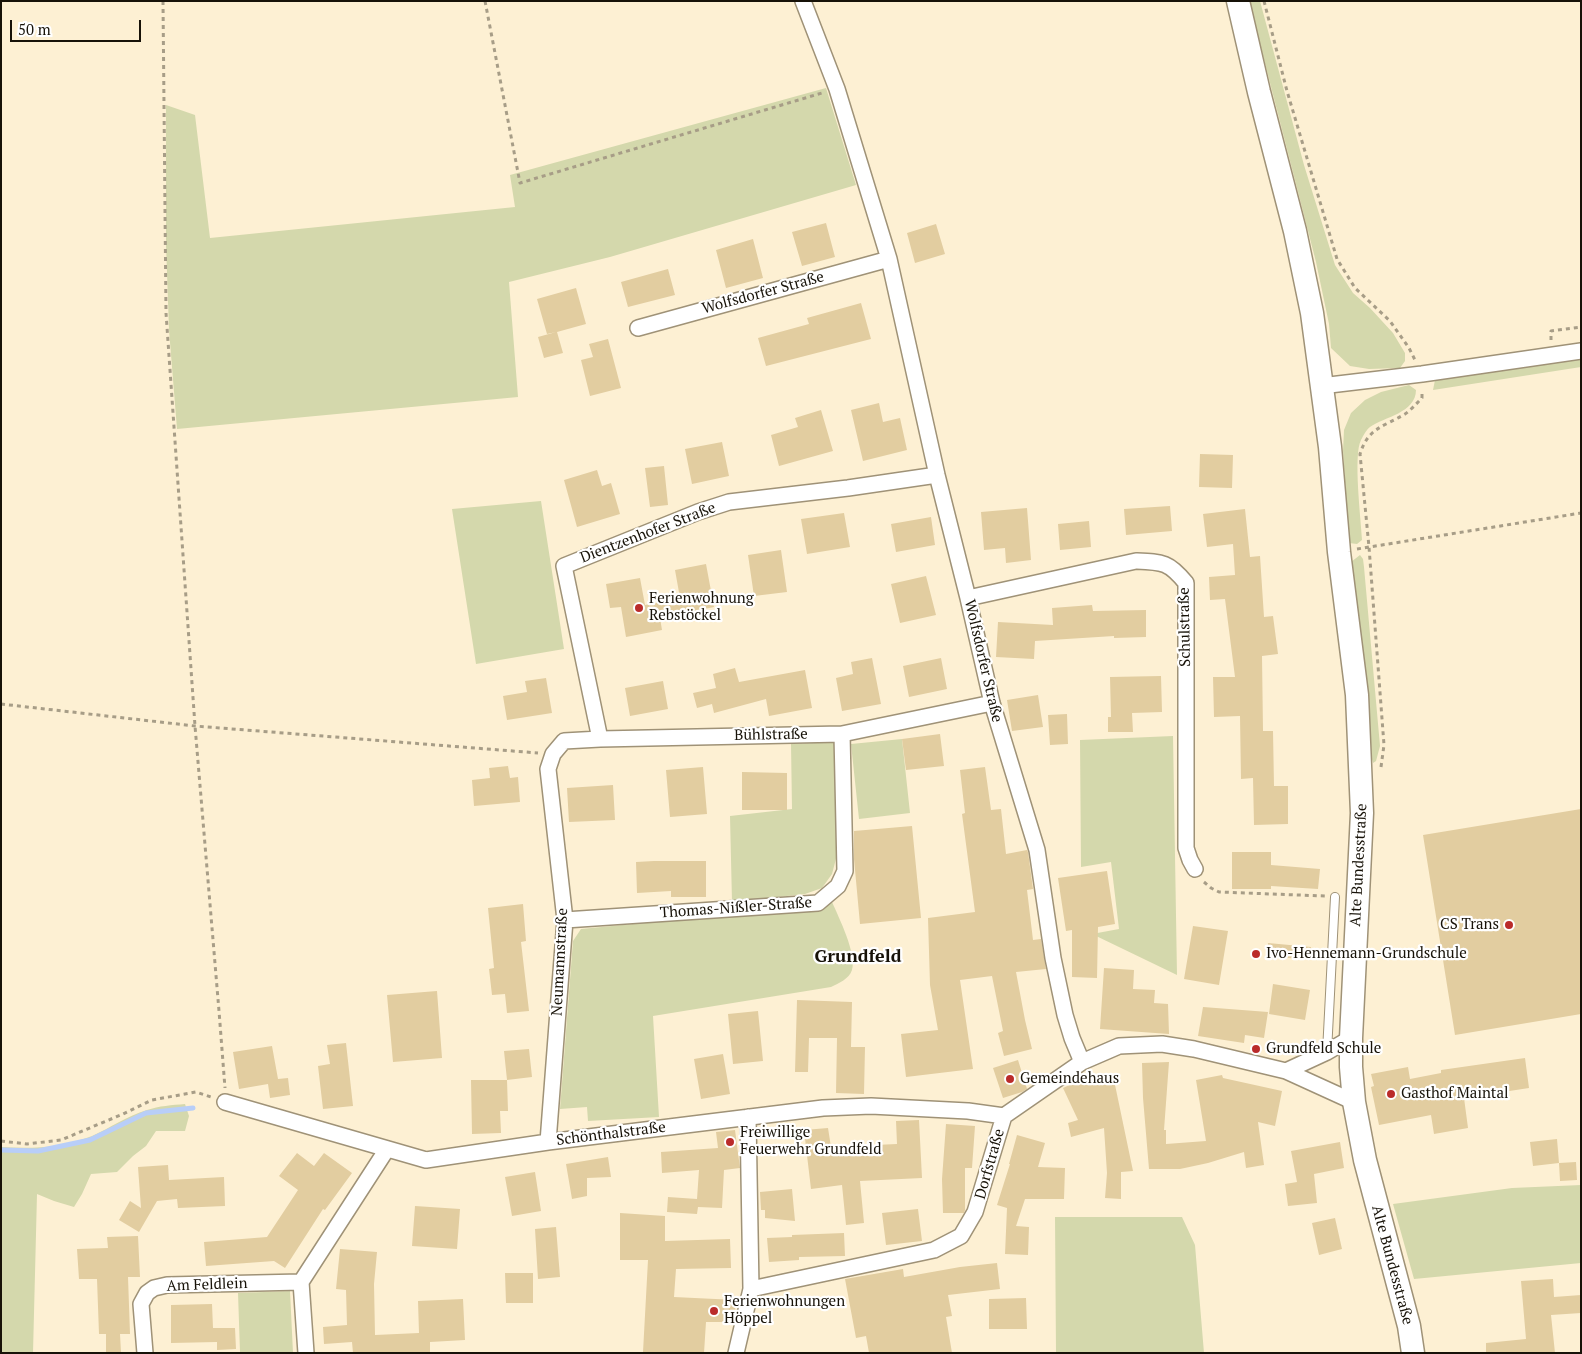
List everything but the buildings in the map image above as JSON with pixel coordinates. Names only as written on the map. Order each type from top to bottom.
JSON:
[{"type":"main road","name":"Alte Bundesstraße","points":[[1238,1],[1295,232],[1312,314],[1330,447],[1339,552],[1357,694],[1362,813],[1351,1038],[1354,1102],[1365,1160],[1408,1326],[1413,1353]]},
{"type":"street","name":"Wolfsdorfer Straße","points":[[803,1],[837,89],[890,258],[936,475],[968,598],[992,703],[1037,850],[1052,958],[1065,1015],[1082,1062]]},
{"type":"street","name":"Wolfsdorfer Straße","points":[[638,328],[890,258]]},
{"type":"street","points":[[1321,386],[1422,374],[1581,351]]},
{"type":"street","name":"Dientzenhofer Straße","points":[[600,738],[564,566],[698,512],[729,502],[848,488],[936,475]]},
{"type":"street","name":"Schulstraße","points":[[968,598],[1136,561],[1158,562],[1175,569],[1181,576],[1186,583],[1186,848],[1190,860],[1196,869]]},
{"type":"street","name":"Bühlstraße","points":[[553,754],[564,741],[600,738],[842,734],[992,703]]},
{"type":"street","name":"Thomas-Nißler-Straße","points":[[565,920],[818,902],[838,886],[845,871],[842,734]]},
{"type":"street","name":"Neumannstraße","points":[[548,1142],[565,920],[548,769],[553,754]]},
{"type":"street","points":[[1286,1071],[1327,1052],[1351,1038]]},
{"type":"street","name":"Dorfstraße","points":[[751,1289],[934,1250],[961,1236],[975,1212],[1004,1116],[1082,1062],[1119,1046],[1162,1044],[1194,1049],[1286,1071],[1354,1102]]},
{"type":"street","name":"Schönthalstraße","points":[[226,1102],[426,1160],[548,1142],[824,1108],[871,1106],[968,1110],[1004,1116]]},
{"type":"street","points":[[736,1353],[751,1289],[748,1116]]},
{"type":"street","points":[[306,1353],[301,1282],[388,1148]]},
{"type":"street","name":"Am Feldlein","points":[[145,1353],[141,1304],[147,1293],[154,1288],[167,1285],[301,1282]]},
{"type":"lane","points":[[1327,1052],[1335,897]]},
{"type":"path","points":[[1,1142],[27,1144],[61,1140],[152,1100],[196,1092],[226,1102],[195,726],[166,313],[163,1]]},
{"type":"path","points":[[485,1],[520,182],[837,89]]},
{"type":"path","points":[[1264,1],[1287,90],[1337,259],[1355,288],[1390,321],[1409,348],[1422,374],[1422,398],[1407,413],[1379,427],[1364,441],[1360,454],[1369,547],[1581,512]]},
{"type":"path","points":[[1552,356],[1552,331],[1581,327]]},
{"type":"path","points":[[1,704],[195,726],[553,754]]},
{"type":"path","points":[[1196,869],[1206,884],[1219,892],[1335,897]]},
{"type":"green space","points":[[1249,1],[1260,1],[1304,165],[1335,265],[1353,293],[1393,333],[1405,353],[1405,361],[1400,368],[1369,369],[1350,366],[1331,348],[1329,324],[1316,262]]},
{"type":"green space","points":[[826,88],[856,185],[610,257],[509,282],[518,397],[177,429],[169,330],[166,244],[166,105],[195,115],[210,238],[515,207],[510,175]]},
{"type":"green space","points":[[1581,356],[1581,367],[1433,390],[1435,380]]},
{"type":"green space","points":[[1409,385],[1416,390],[1415,398],[1411,404],[1370,427],[1361,440],[1358,473],[1362,540],[1357,544],[1349,543],[1343,451],[1344,430],[1351,413],[1365,400],[1381,392]]},
{"type":"green space","points":[[541,501],[564,649],[476,664],[452,509]]},
{"type":"green space","points":[[1360,555],[1363,559],[1364,567],[1380,746],[1376,761],[1373,763],[1369,748],[1351,562]]},
{"type":"green space","points":[[1173,736],[1177,975],[1092,934],[1119,929],[1111,862],[1081,867],[1080,740]]},
{"type":"green space","points":[[902,739],[910,813],[859,819],[851,744]]},
{"type":"green space","points":[[835,742],[837,855],[832,874],[822,888],[805,894],[732,902],[730,816],[792,809],[791,744]]},
{"type":"green space","points":[[832,902],[852,955],[852,970],[846,978],[831,987],[653,1016],[659,1117],[588,1121],[587,1107],[560,1109],[573,941],[581,929],[818,906]]},
{"type":"green space","points":[[185,1104],[189,1116],[185,1131],[156,1131],[146,1146],[117,1172],[91,1174],[74,1207],[37,1194],[33,1353],[1,1353],[1,1147],[36,1148],[69,1143],[92,1136],[132,1115],[161,1107]]},
{"type":"green space","points":[[1581,1185],[1581,1263],[1414,1279],[1393,1204],[1512,1188]]},
{"type":"green space","points":[[1055,1217],[1182,1217],[1195,1245],[1204,1353],[1056,1353]]},
{"type":"green space","points":[[290,1291],[293,1353],[228,1353],[240,1352],[238,1293]]},
{"type":"waterway","points":[[1,1150],[38,1151],[90,1140],[146,1113],[193,1108]]},
{"type":"place","name":"Ferienwohnung Rebstöckel","points":[[639,608]]},
{"type":"place","name":"CS Trans","points":[[1509,925]]},
{"type":"place","name":"Ivo-Hennemann-Grundschule","points":[[1256,954]]},
{"type":"place","name":"Grundfeld Schule","points":[[1256,1049]]},
{"type":"place","name":"Gemeindehaus","points":[[1010,1079]]},
{"type":"place","name":"Gasthof Maintal","points":[[1391,1094]]},
{"type":"place","name":"Freiwillige Feuerwehr Grundfeld","points":[[730,1142]]},
{"type":"place","name":"Ferienwohnungen Höppel","points":[[714,1311]]},
{"type":"district","name":"Grundfeld","points":[[858,957]]}]
